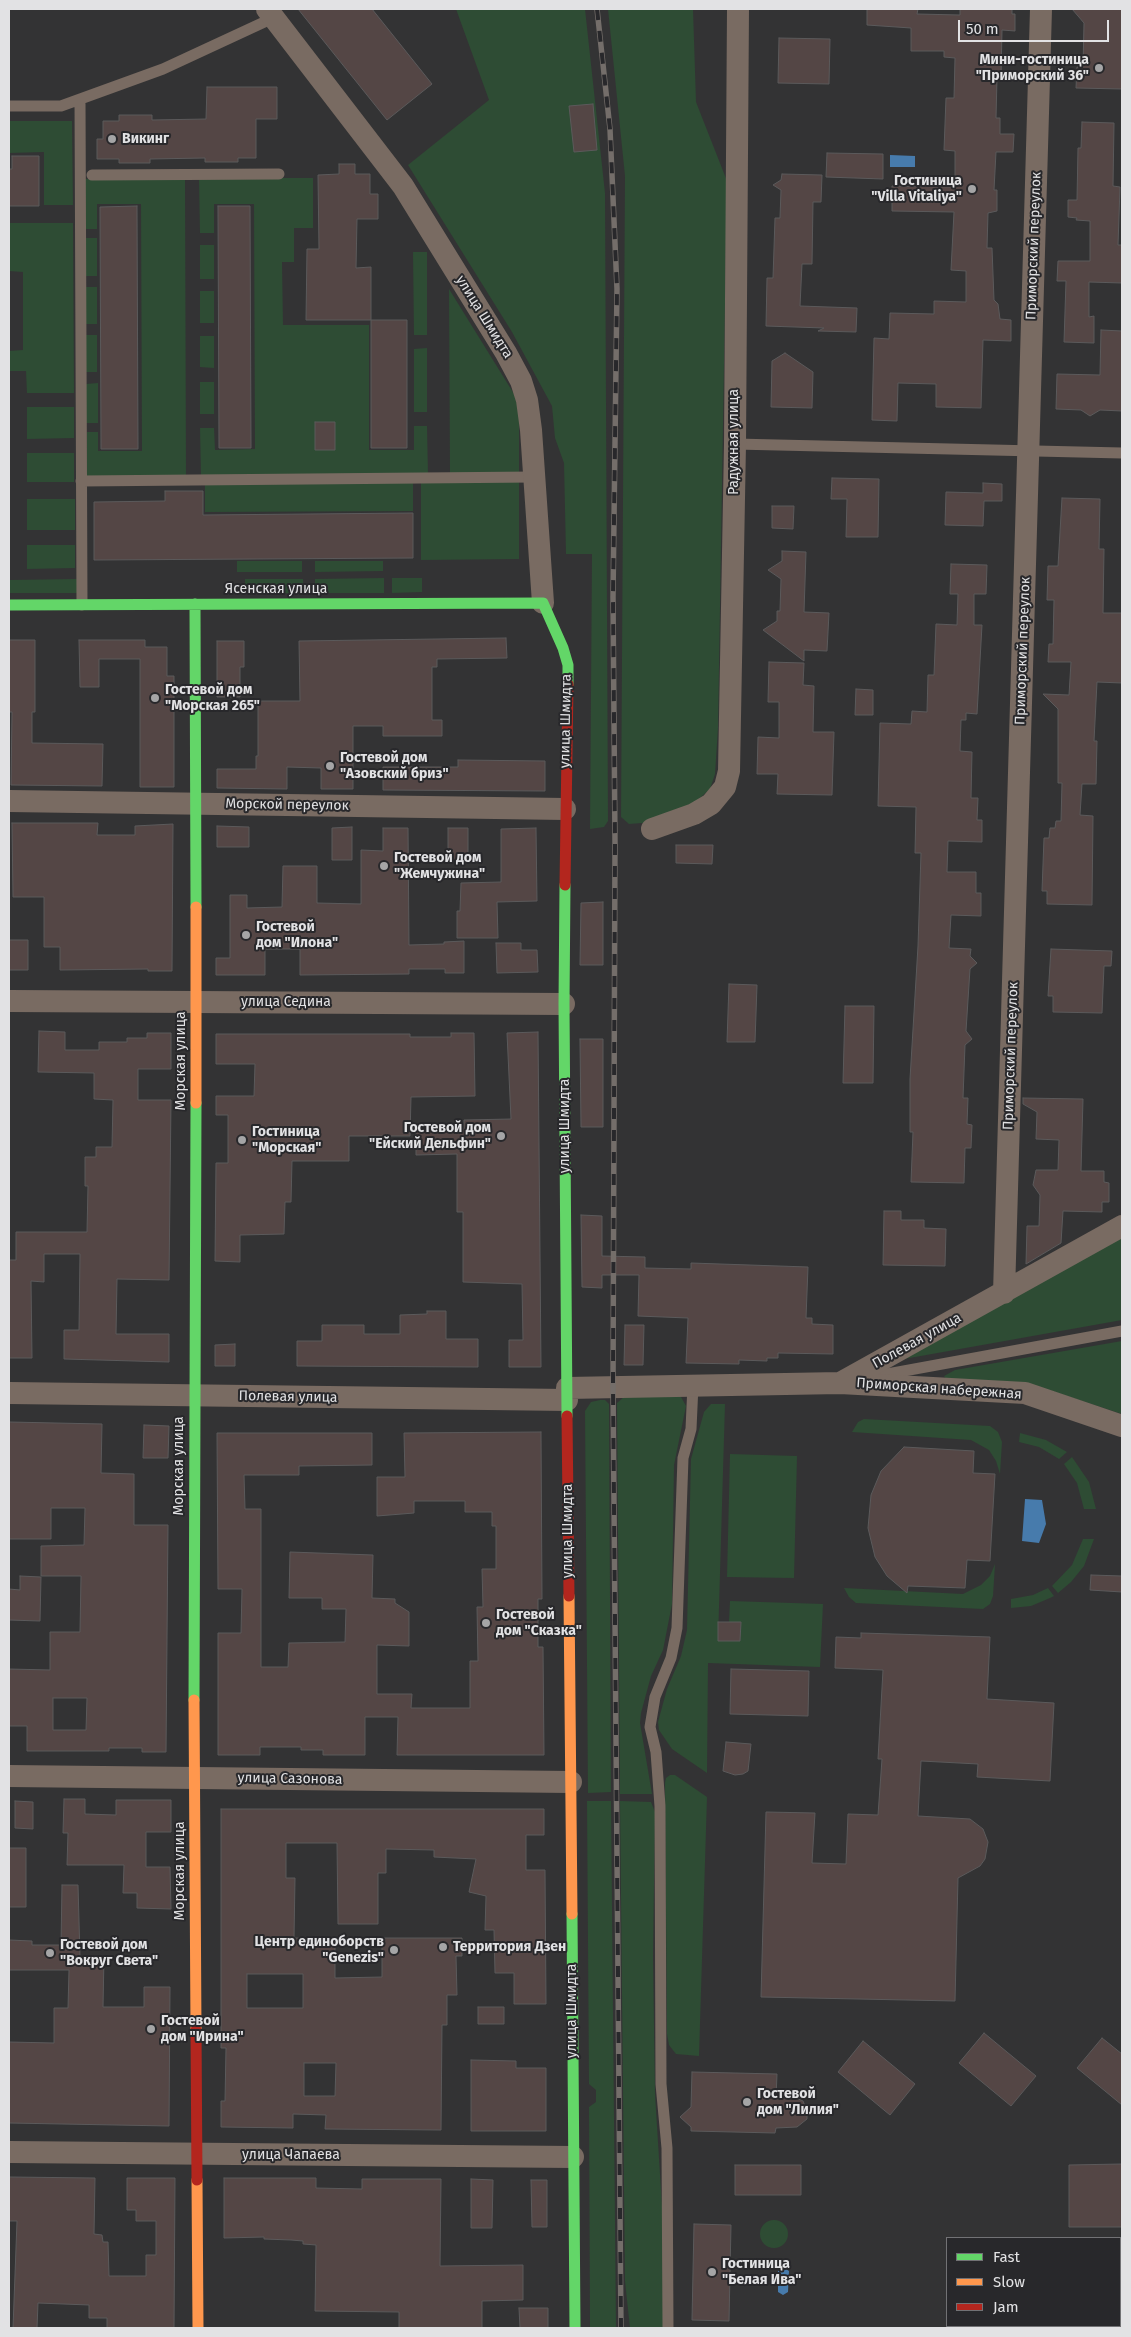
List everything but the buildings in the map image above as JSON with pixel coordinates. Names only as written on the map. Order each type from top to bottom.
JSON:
[{"type":"street","name":"Радужная улица","points":[[652,829],[694,814],[710,804],[721,793],[728,779],[735,444],[738,9]]},
{"type":"street","name":"Приморский переулок","points":[[1004,1293],[1041,9]]},
{"type":"street","name":"улица Шмидта","points":[[270,14],[403,186],[514,367],[527,400],[543,603],[560,640],[568,665],[564,1004],[575,2328]]},
{"type":"street","name":"Ясенская улица","points":[[9,605],[543,603]]},
{"type":"street","name":"Морская улица","points":[[195,604],[196,1002],[194,1396],[198,2328]]},
{"type":"street","name":"Морской переулок","points":[[9,801],[565,809]]},
{"type":"street","name":"улица Седина","points":[[9,1001],[564,1004]]},
{"type":"street","name":"Полевая улица","points":[[9,1393],[194,1396],[567,1394],[693,1385],[840,1383],[1122,1226]]},
{"type":"street","name":"Приморская набережная","points":[[840,1383],[1025,1393],[1122,1426]]},
{"type":"street","name":"улица Сазонова","points":[[9,1776],[570,1782]]},
{"type":"street","name":"улица Чапаева","points":[[9,2152],[574,2157]]},
{"type":"lane","points":[[9,106],[61,106],[163,69],[270,14]]},
{"type":"lane","points":[[80,99],[82,605]]},
{"type":"lane","points":[[92,175],[279,174]]},
{"type":"lane","points":[[735,444],[1122,453]]},
{"type":"lane","points":[[81,481],[534,477]]},
{"type":"lane","points":[[840,1383],[1122,1331]]},
{"type":"lane","points":[[668,2328],[666,2148],[661,2084],[660,1806],[656,1752],[650,1728],[651,1714],[671,1658],[677,1628],[683,1458],[691,1429],[693,1385]]},
{"type":"green space","points":[[456,9],[585,9],[605,193],[608,821],[604,827],[590,829],[592,554],[566,554],[564,463],[555,438],[552,406],[512,332],[408,165],[489,100]]},
{"type":"green space","points":[[608,9],[693,9],[696,102],[727,181],[718,728],[715,774],[710,789],[692,805],[655,822],[629,824],[621,817],[625,176]]},
{"type":"green space","points":[[9,121],[72,121],[73,205],[44,205],[44,152],[9,153]]},
{"type":"green space","points":[[199,178],[313,178],[313,228],[294,228],[294,262],[282,262],[283,325],[369,325],[369,450],[414,450],[414,426],[427,426],[428,474],[201,476],[200,428],[214,428],[215,450],[255,449],[254,204],[214,204],[214,233],[200,233]]},
{"type":"green space","points":[[85,179],[185,179],[186,476],[87,476],[87,432],[98,432],[98,451],[142,451],[141,204],[97,204],[97,229],[86,229]]},
{"type":"green space","points":[[9,223],[73,223],[74,393],[27,393],[26,371],[9,371],[9,351],[23,350],[23,272],[9,271]]},
{"type":"green space","points":[[86,238],[97,238],[97,276],[86,276]]},
{"type":"green space","points":[[200,245],[214,245],[214,279],[200,279]]},
{"type":"green space","points":[[413,252],[427,252],[427,335],[414,335]]},
{"type":"green space","points":[[86,287],[97,287],[97,324],[86,324]]},
{"type":"green space","points":[[449,289],[519,402],[519,473],[450,474]]},
{"type":"green space","points":[[200,291],[214,291],[214,323],[200,323]]},
{"type":"green space","points":[[86,335],[97,335],[97,372],[86,372]]},
{"type":"green space","points":[[200,336],[214,336],[214,368],[200,367]]},
{"type":"green space","points":[[427,348],[427,412],[414,412],[414,349]]},
{"type":"green space","points":[[200,382],[214,382],[214,414],[200,414]]},
{"type":"green space","points":[[98,383],[98,423],[86,423],[86,384]]},
{"type":"green space","points":[[27,407],[74,407],[74,438],[27,439]]},
{"type":"green space","points":[[27,453],[74,453],[74,482],[27,482]]},
{"type":"green space","points":[[519,481],[519,559],[421,560],[421,482]]},
{"type":"green space","points":[[413,482],[413,511],[205,512],[205,483]]},
{"type":"green space","points":[[27,499],[75,499],[75,530],[27,530]]},
{"type":"green space","points":[[27,545],[75,545],[75,568],[27,569]]},
{"type":"green space","points":[[237,561],[302,561],[302,572],[237,572]]},
{"type":"green space","points":[[315,561],[383,561],[383,571],[315,572]]},
{"type":"green space","points":[[384,578],[384,593],[315,593],[315,579]]},
{"type":"green space","points":[[392,578],[422,578],[422,592],[392,593]]},
{"type":"green space","points":[[77,579],[77,593],[9,593],[9,580]]},
{"type":"green space","points":[[245,579],[303,579],[303,593],[245,594]]},
{"type":"green space","points":[[1122,1236],[1122,1320],[904,1359]]},
{"type":"green space","points":[[1122,1341],[1122,1414],[1033,1385],[946,1379],[944,1376],[955,1370]]},
{"type":"green space","points":[[680,1395],[686,1406],[674,1465],[672,1604],[663,1650],[651,1676],[640,1723],[652,1794],[620,1794],[617,1403],[625,1396]]},
{"type":"green space","points":[[605,1400],[609,1404],[611,1792],[588,1793],[585,1411],[591,1402]]},
{"type":"green space","points":[[711,1404],[725,1404],[718,1641],[740,1641],[741,1622],[729,1622],[730,1601],[823,1604],[820,1667],[708,1663],[707,1773],[672,1749],[659,1730],[658,1722],[667,1689],[681,1656],[687,1630],[691,1459],[704,1412]]},
{"type":"green space","points":[[864,1419],[990,1426],[998,1432],[1002,1442],[1000,1474],[996,1461],[989,1450],[971,1440],[852,1432],[858,1422]]},
{"type":"green space","points":[[1020,1433],[1046,1440],[1067,1452],[1059,1459],[1039,1447],[1019,1442]]},
{"type":"green space","points":[[730,1454],[797,1456],[794,1578],[727,1577]]},
{"type":"green space","points":[[1072,1457],[1089,1482],[1096,1509],[1084,1509],[1077,1483],[1064,1464]]},
{"type":"green space","points":[[1083,1539],[1094,1539],[1084,1566],[1071,1582],[1058,1593],[1052,1586],[1072,1565]]},
{"type":"green space","points":[[995,1564],[993,1596],[990,1604],[983,1609],[856,1603],[849,1597],[844,1588],[963,1594],[981,1585],[990,1576]]},
{"type":"green space","points":[[1048,1588],[1054,1596],[1031,1606],[1011,1608],[1011,1599],[1033,1595]]},
{"type":"green space","points":[[670,1775],[675,1775],[707,1797],[699,2056],[676,2054],[669,2045],[667,2034],[665,1783],[666,1778]]},
{"type":"green space","points":[[587,1801],[611,1801],[616,2328],[590,2328],[589,2107],[596,2102],[596,2090],[589,2084]]},
{"type":"green space","points":[[620,1801],[651,1802],[655,1812],[653,1956],[655,2094],[664,2238],[664,2328],[630,2328],[625,2281]]},
{"type":"green space","points":[[774,2220],[784,2224],[788,2234],[784,2244],[774,2248],[764,2244],[760,2234],[764,2224]]},
{"type":"water","points":[[890,155],[915,156],[915,167],[890,167]]},
{"type":"water","points":[[1025,1499],[1042,1500],[1046,1524],[1039,1543],[1022,1541]]},
{"type":"water","points":[[786,2269],[789,2271],[788,2292],[783,2295],[778,2292],[778,2271]]},
{"type":"railway","points":[[597,9],[610,129],[617,289],[613,597],[615,843],[613,1386],[621,2328]]},
{"type":"traffic: fast","points":[[9,605],[543,603],[563,648],[568,665],[568,684]]},
{"type":"traffic: fast","points":[[195,604],[196,907]]},
{"type":"traffic: fast","points":[[565,885],[567,1416]]},
{"type":"traffic: fast","points":[[194,1700],[196,1103]]},
{"type":"traffic: fast","points":[[572,1914],[575,2328]]},
{"type":"traffic: slow","points":[[196,907],[196,1103]]},
{"type":"traffic: slow","points":[[569,1596],[572,1914]]},
{"type":"traffic: slow","points":[[194,1700],[196,2030]]},
{"type":"traffic: slow","points":[[197,2180],[198,2328]]},
{"type":"traffic: jam","points":[[565,885],[568,684]]},
{"type":"traffic: jam","points":[[567,1416],[569,1596]]},
{"type":"traffic: jam","points":[[196,2030],[197,2180]]},
{"type":"place","name":"Мини-гостиница \"Приморский 36\"","points":[[1099,68]]},
{"type":"place","name":"Викинг","points":[[112,139]]},
{"type":"place","name":"Гостиница \"Villa Vitaliya\"","points":[[972,189]]},
{"type":"place","name":"Гостевой дом \"Морская 265\"","points":[[155,698]]},
{"type":"place","name":"Гостевой дом \"Азовский бриз\"","points":[[330,766]]},
{"type":"place","name":"Гостевой дом \"Жемчужина\"","points":[[384,866]]},
{"type":"place","name":"Гостевой дом \"Илона\"","points":[[246,935]]},
{"type":"place","name":"Гостевой дом \"Ейский Дельфин\"","points":[[501,1136]]},
{"type":"place","name":"Гостиница \"Морская\"","points":[[242,1140]]},
{"type":"place","name":"Гостевой дом \"Сказка\"","points":[[486,1623]]},
{"type":"place","name":"Территория Дзен","points":[[443,1947]]},
{"type":"place","name":"Центр единоборств \"Genezis\"","points":[[394,1950]]},
{"type":"place","name":"Гостевой дом \"Вокруг Света\"","points":[[50,1953]]},
{"type":"place","name":"Гостевой дом \"Ирина\"","points":[[151,2029]]},
{"type":"place","name":"Гостевой дом \"Лилия\"","points":[[747,2102]]},
{"type":"place","name":"Гостиница \"Белая Ива\"","points":[[712,2272]]}]
